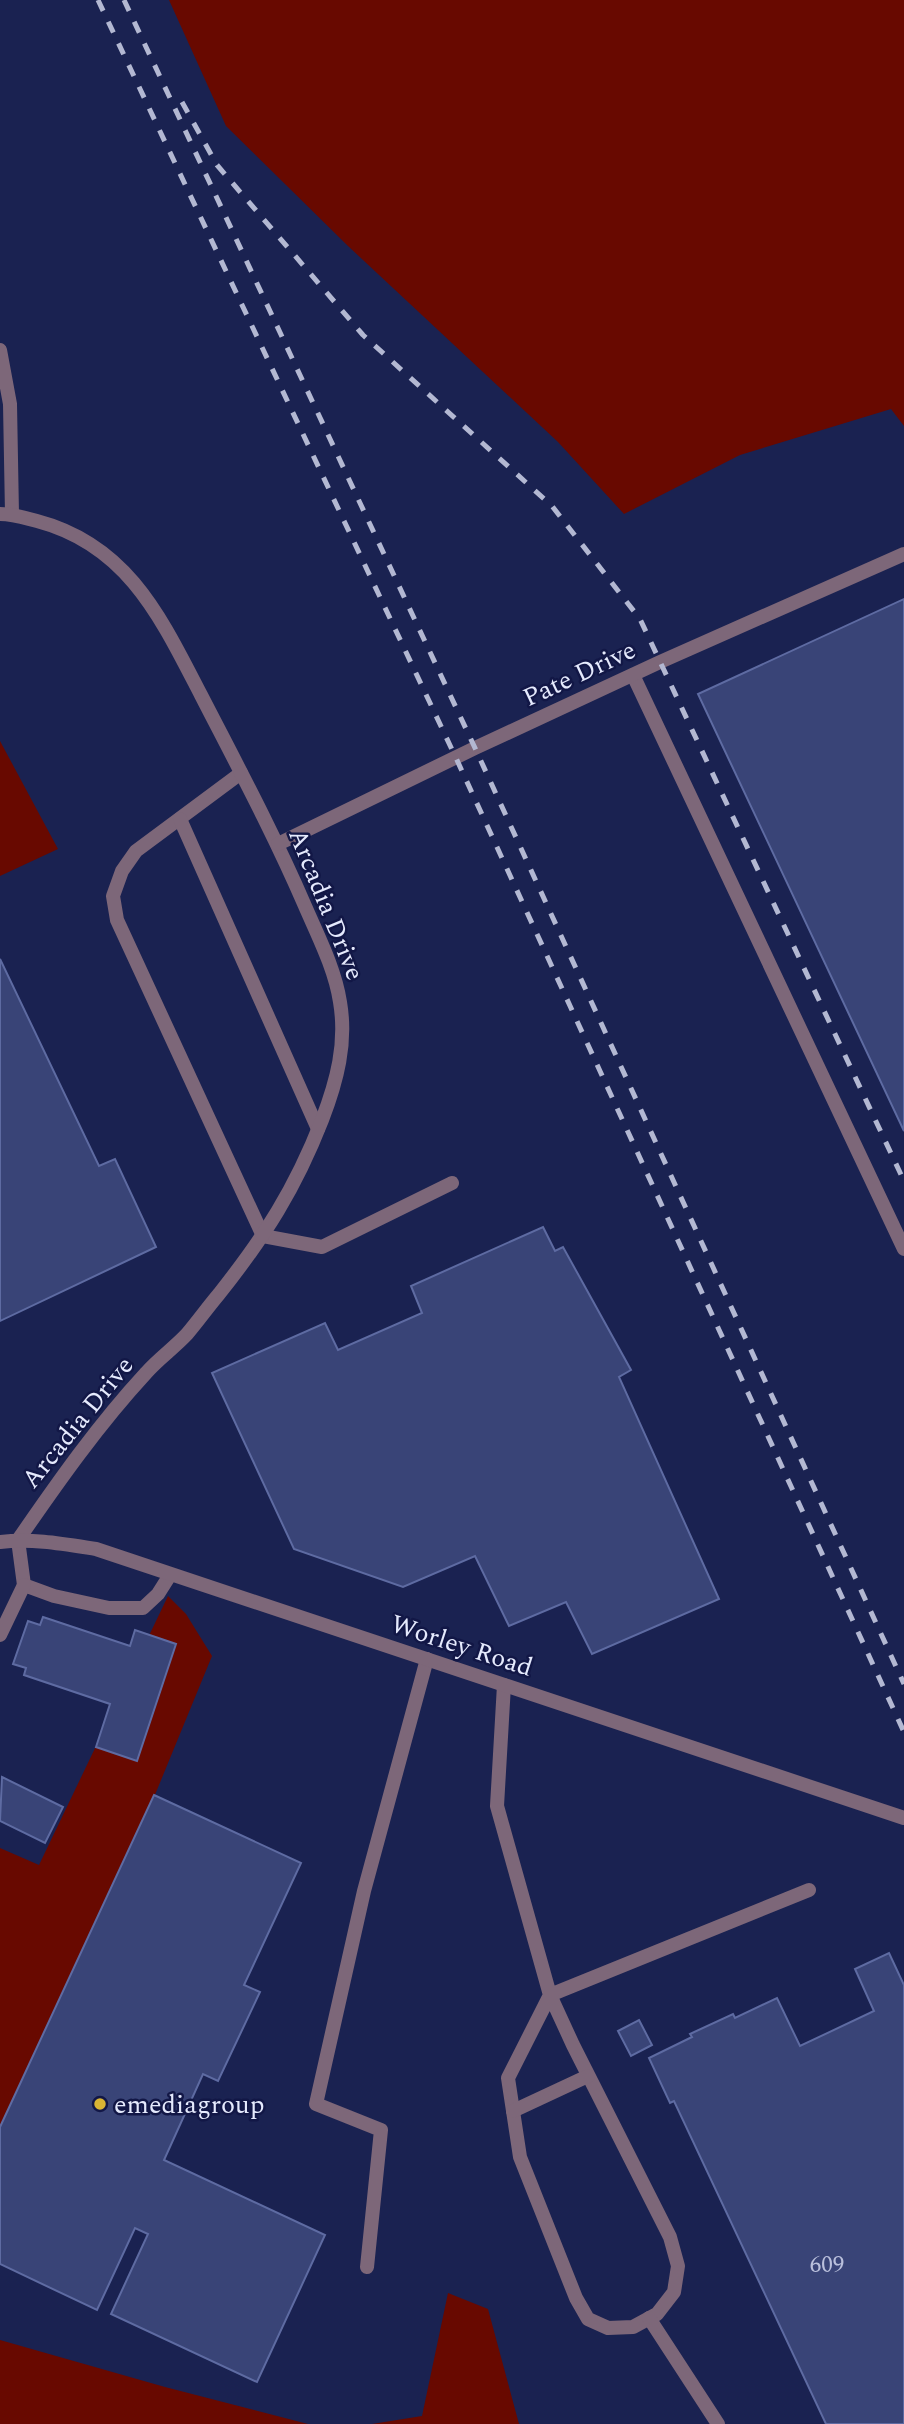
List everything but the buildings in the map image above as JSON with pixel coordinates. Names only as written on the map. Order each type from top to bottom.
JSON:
[{"type":"street","points":[[0,351],[10,404],[6,514]]},
{"type":"street","name":"Arcadia Drive","points":[[6,514],[56,526],[95,545],[125,571],[154,611],[278,844],[335,980],[341,1003],[342,1050],[335,1086],[305,1162],[278,1214],[188,1333],[147,1372],[73,1460],[18,1540]]},
{"type":"street","name":"Pate Drive","points":[[278,844],[475,748],[904,554]]},
{"type":"street","points":[[633,675],[904,1250]]},
{"type":"street","points":[[241,773],[136,851],[122,871],[113,896],[117,920],[263,1236],[322,1247],[453,1183]]},
{"type":"street","points":[[180,819],[318,1129]]},
{"type":"street","points":[[0,1635],[24,1585],[18,1540]]},
{"type":"street","name":"Worley Road","points":[[0,1542],[18,1540],[96,1549],[904,1818]]},
{"type":"street","points":[[24,1585],[109,1608],[143,1608],[158,1594],[170,1575]]},
{"type":"street","points":[[367,2267],[381,2130],[316,2104],[364,1891],[427,1659]]},
{"type":"street","points":[[504,1685],[497,1806],[550,1994],[670,2237],[678,2266],[674,2292],[657,2314],[633,2327],[608,2328],[588,2319],[576,2298],[520,2157],[508,2078],[550,1994],[809,1890]]},
{"type":"street","points":[[513,2110],[589,2076]]},
{"type":"street","points":[[649,2318],[718,2424]]},
{"type":"shaded area","points":[[169,0],[904,0],[904,426],[891,409],[740,455],[624,514],[558,442],[348,246],[226,126]]},
{"type":"shaded area","points":[[0,741],[58,849],[0,876]]},
{"type":"shaded area","points":[[168,1596],[186,1614],[212,1656],[0,2172],[0,1848],[39,1865]]},
{"type":"shaded area","points":[[448,2293],[488,2309],[519,2424],[372,2424],[422,2416]]},
{"type":"shaded area","points":[[0,2340],[165,2387],[308,2424],[0,2424]]},
{"type":"railway","points":[[98,0],[456,758],[904,1732]]},
{"type":"railway","points":[[124,0],[475,748],[904,1684]]},
{"type":"railway","points":[[182,102],[217,165],[363,335],[552,506],[640,619],[904,1181]]},
{"type":"place","name":"emediagroup","points":[[100,2104]]}]
